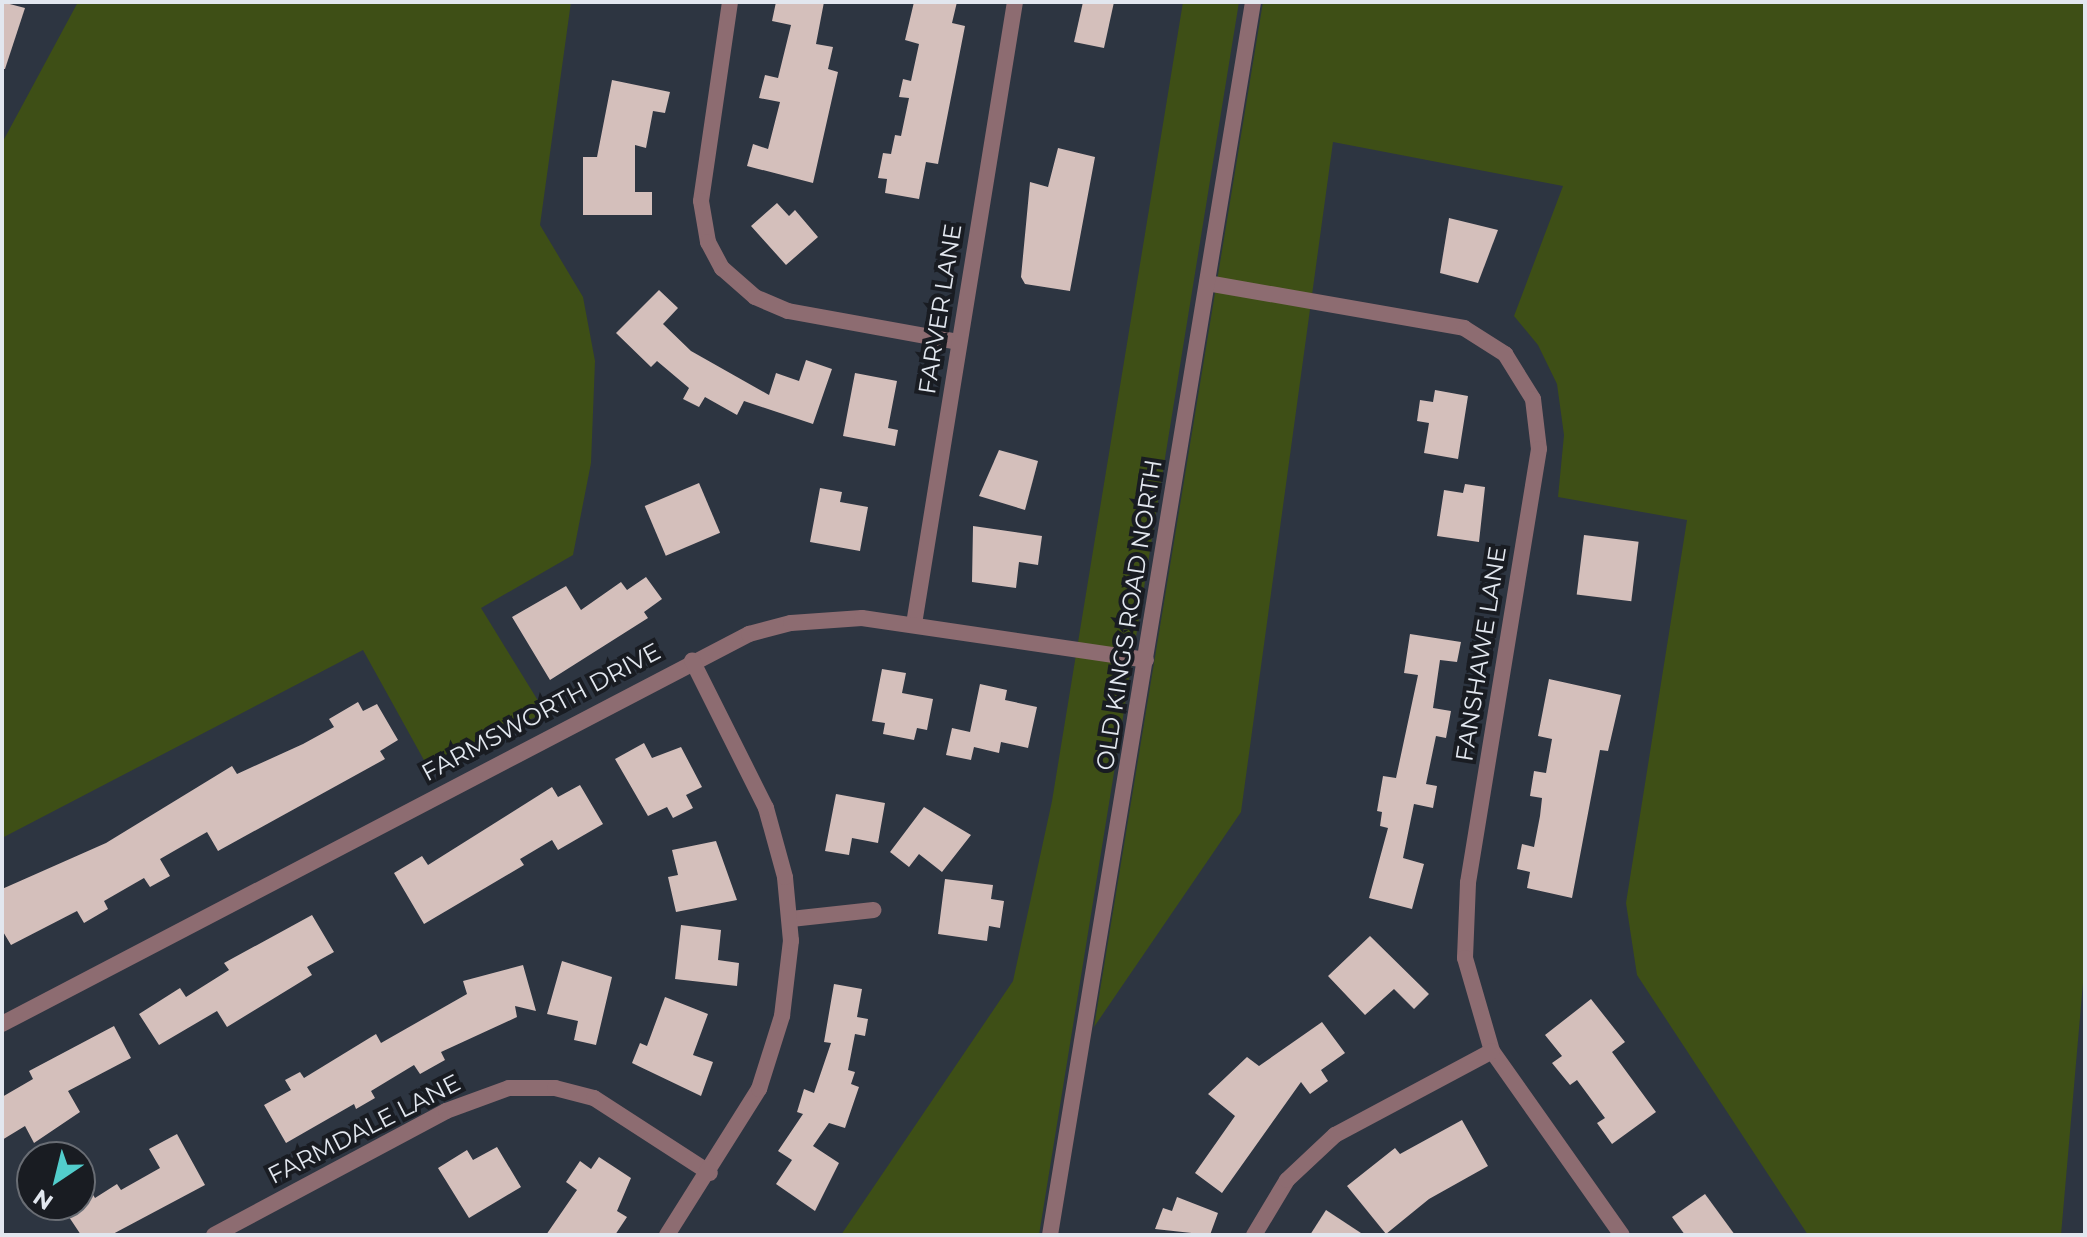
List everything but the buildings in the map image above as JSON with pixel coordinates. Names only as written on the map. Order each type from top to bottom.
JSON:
[{"type":"street","points":[[730,2],[701,186],[704,228],[722,268],[755,297],[788,311],[959,342]]},
{"type":"street","name":"FARVER LANE","points":[[914,624],[1015,2]]},
{"type":"street","name":"OLD KINGS ROAD NORTH","points":[[1050,1235],[1253,2]]},
{"type":"street","name":"FANSHAWE LANE","points":[[1207,283],[1464,328],[1505,354],[1533,399],[1539,449],[1464,915],[1470,989],[1492,1051],[1622,1235]]},
{"type":"street","name":"FARMSWORTH DRIVE","points":[[2,1024],[692,660],[791,623],[862,618],[1146,660]]},
{"type":"street","points":[[667,1235],[749,1111],[772,1055],[785,999],[791,919],[766,808],[692,660]]},
{"type":"street","points":[[791,919],[874,910]]},
{"type":"street","points":[[1254,1235],[1287,1180],[1327,1141],[1384,1104],[1492,1051]]},
{"type":"street","name":"FARMDALE LANE","points":[[214,1235],[446,1111],[509,1088],[555,1088],[594,1098],[710,1173]]},
{"type":"green space","points":[[78,2],[571,2],[540,225],[583,297],[595,361],[591,463],[573,555],[481,608],[545,712],[430,771],[363,650],[2,838],[2,143]]},
{"type":"green space","points":[[1183,2],[1239,2],[1039,1235],[841,1235],[1013,981],[1052,801]]},
{"type":"green space","points":[[1263,2],[2085,2],[2085,960],[2061,1235],[1808,1235],[1637,975],[1626,903],[1687,520],[1558,497],[1564,435],[1557,384],[1538,345],[1514,316],[1563,186],[1333,142],[1241,812],[1094,1027]]}]
